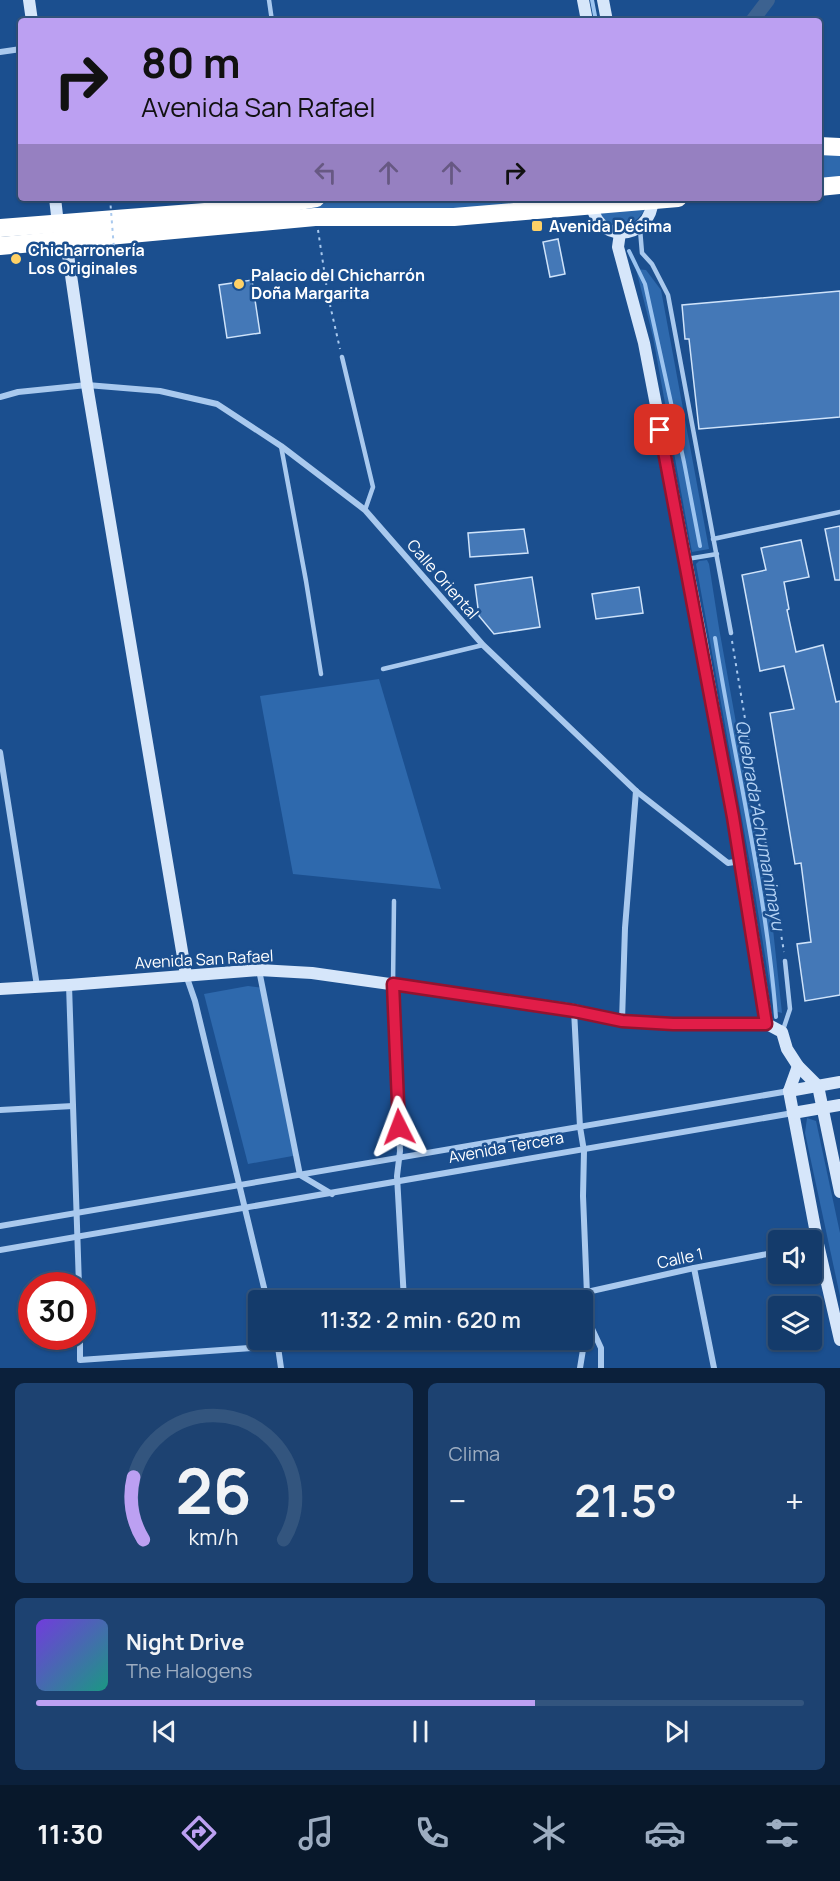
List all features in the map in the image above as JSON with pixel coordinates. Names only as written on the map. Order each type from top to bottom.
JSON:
[{"type":"highway","points":[[822,146],[840,147]]},
{"type":"highway","points":[[822,187],[840,185]]},
{"type":"highway","points":[[0,246],[62,233],[296,201]]},
{"type":"highway","points":[[0,228],[62,233],[315,217],[454,217],[610,201]]},
{"type":"street","points":[[29,0],[32,18]]},
{"type":"street","points":[[583,0],[586,18]]},
{"type":"street","points":[[603,0],[606,18]]},
{"type":"street","points":[[0,52],[18,49]]},
{"type":"street","points":[[56,201],[186,975],[195,1001],[265,1290]]},
{"type":"street","points":[[592,202],[594,214],[599,222],[606,228],[620,233],[639,228],[650,216],[653,201]]},
{"type":"street","points":[[620,233],[618,247],[644,343],[741,861],[766,1024],[782,1032],[788,1049],[798,1066],[818,1086],[840,1192]]},
{"type":"street","name":"Calle Oriental","points":[[0,397],[18,392],[87,385],[160,391],[217,404],[281,446],[365,510],[483,645],[636,791],[728,863],[741,861]]},
{"type":"street","points":[[0,752],[37,986]]},
{"type":"street","points":[[622,1021],[625,928],[636,791]]},
{"type":"street","points":[[259,970],[300,1175],[332,1194]]},
{"type":"street","name":"Avenida San Rafael","points":[[0,989],[69,986],[259,970],[312,973],[393,984],[574,1011],[622,1021],[673,1024],[766,1024]]},
{"type":"street","points":[[393,984],[399,1158],[397,1182],[403,1290]]},
{"type":"street","points":[[69,986],[79,1272]]},
{"type":"street","points":[[574,1011],[579,1127],[584,1151],[582,1196],[587,1290]]},
{"type":"street","points":[[798,1066],[789,1091],[812,1230]]},
{"type":"street","name":"Avenida Tercera","points":[[0,1226],[840,1082]]},
{"type":"street","name":"Avenida Tercera","points":[[0,1250],[840,1105]]},
{"type":"street","points":[[0,1110],[73,1106]]},
{"type":"street","name":"Calle 1","points":[[593,1291],[768,1254]]},
{"type":"street","points":[[694,1268],[714,1368]]},
{"type":"street","points":[[822,1272],[840,1340]]},
{"type":"street","points":[[593,1334],[601,1348],[601,1368]]},
{"type":"street","points":[[80,1350],[80,1360],[248,1346]]},
{"type":"street","points":[[279,1350],[281,1368]]},
{"type":"street","points":[[580,1368],[582,1350]]},
{"type":"lane","points":[[269,0],[272,18]]},
{"type":"lane","points":[[639,228],[642,253],[652,264],[668,295],[730,633]]},
{"type":"lane","points":[[342,357],[373,487],[365,510]]},
{"type":"lane","points":[[281,446],[321,674]]},
{"type":"lane","points":[[713,539],[840,512]]},
{"type":"lane","points":[[685,559],[717,554]]},
{"type":"lane","points":[[383,669],[483,645]]},
{"type":"lane","points":[[393,984],[394,901]]},
{"type":"lane","points":[[782,1032],[790,1009],[785,961]]},
{"type":"path","points":[[110,201],[114,249]]},
{"type":"path","points":[[315,217],[328,296],[342,357]]},
{"type":"path","points":[[730,633],[785,961]]},
{"type":"shaded area","points":[[840,153],[840,177],[822,180],[822,154]]},
{"type":"shaded area","points":[[335,201],[535,201],[492,208],[252,215]]},
{"type":"shaded area","points":[[646,208],[635,221],[623,226],[610,224],[598,212]]},
{"type":"shaded area","points":[[636,269],[646,270],[661,290],[709,549],[692,552],[653,337]]},
{"type":"shaded area","points":[[707,560],[773,929],[782,1013],[774,1011],[696,564]]},
{"type":"shaded area","points":[[379,679],[441,889],[293,874],[260,696]]},
{"type":"shaded area","points":[[248,986],[264,988],[298,1155],[248,1164],[204,994]]},
{"type":"shaded area","points":[[807,1118],[816,1121],[840,1233],[840,1296],[805,1133]]},
{"type":"building","points":[[558,239],[565,274],[550,277],[543,242]]},
{"type":"building","points":[[252,280],[260,333],[227,338],[219,285]]},
{"type":"building","points":[[840,291],[840,417],[699,429],[689,339],[685,339],[682,305]]},
{"type":"building","points":[[840,526],[840,580],[835,580],[825,529]]},
{"type":"building","points":[[524,529],[528,553],[470,557],[468,533]]},
{"type":"building","points":[[801,540],[809,577],[784,582],[796,652],[823,645],[836,702],[840,701],[840,995],[805,1001],[797,944],[811,942],[801,863],[795,864],[770,713],[794,709],[784,666],[760,671],[742,575],[766,570],[761,548]]},
{"type":"building","points":[[532,577],[540,627],[494,634],[479,616],[475,585]]},
{"type":"building","points":[[639,587],[643,613],[596,619],[592,594]]},
{"type":"waterway","name":"Quebrada Achumanimayu","points":[[592,0],[595,18]]},
{"type":"waterway","points":[[754,18],[768,0]]},
{"type":"waterway","name":"Quebrada Achumanimayu","points":[[629,251],[645,284],[700,546]]},
{"type":"waterway","name":"Quebrada Achumanimayu","points":[[715,638],[758,874],[776,1017]]},
{"type":"place","name":"Avenida Décima","points":[[537,226]]},
{"type":"place","name":"Chicharronería Los Originales","points":[[16,259]]},
{"type":"place","name":"Palacio del Chicharrón Doña Margarita","points":[[239,284]]},
{"type":"route","points":[[399,1127],[393,984],[574,1011],[622,1021],[673,1024],[766,1024],[733,817],[660,430]]}]
